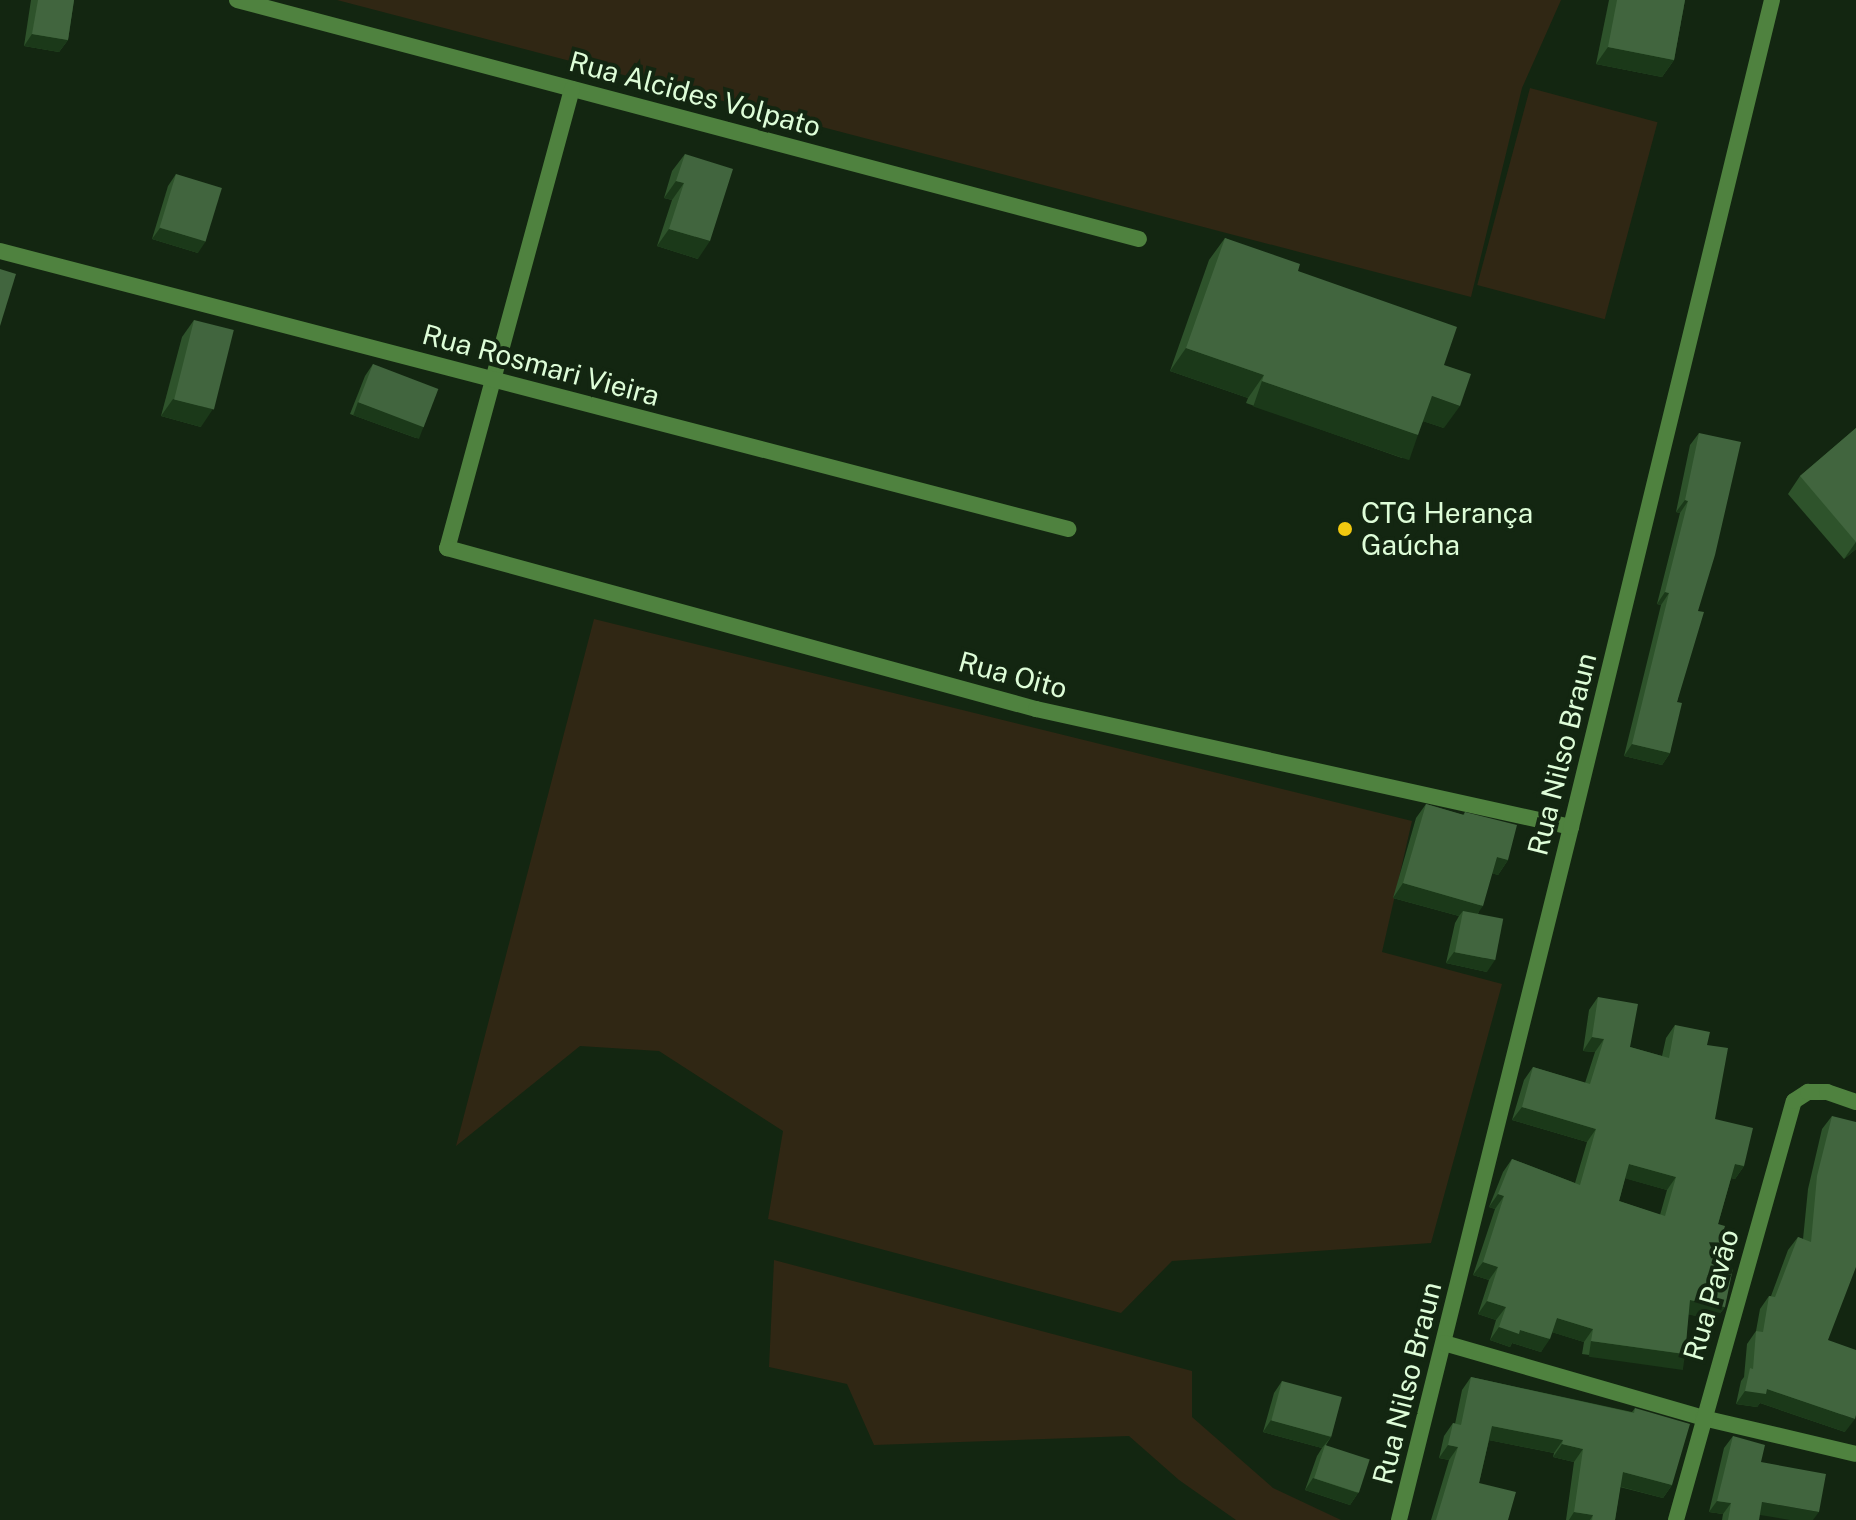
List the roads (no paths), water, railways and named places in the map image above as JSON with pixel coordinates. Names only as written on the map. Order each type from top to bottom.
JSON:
[{"type":"street","name":"Rua Alcides Volpato","points":[[237,0],[1139,239]]},
{"type":"street","name":"Rua Nilso Braun","points":[[1399,1520],[1772,0]]},
{"type":"street","points":[[493,379],[572,89]]},
{"type":"street","name":"Rua Rosmari Vieira","points":[[0,251],[1068,529]]},
{"type":"street","name":"Rua Oito","points":[[493,379],[447,548],[1036,709],[1571,827]]},
{"type":"street","name":"Rua Pavão","points":[[1676,1520],[1794,1101],[1808,1092],[1827,1092],[1856,1102]]},
{"type":"street","points":[[1444,1343],[1703,1418],[1856,1454]]},
{"type":"place","name":"CTG Herança Gaúcha","points":[[1345,529]]}]
